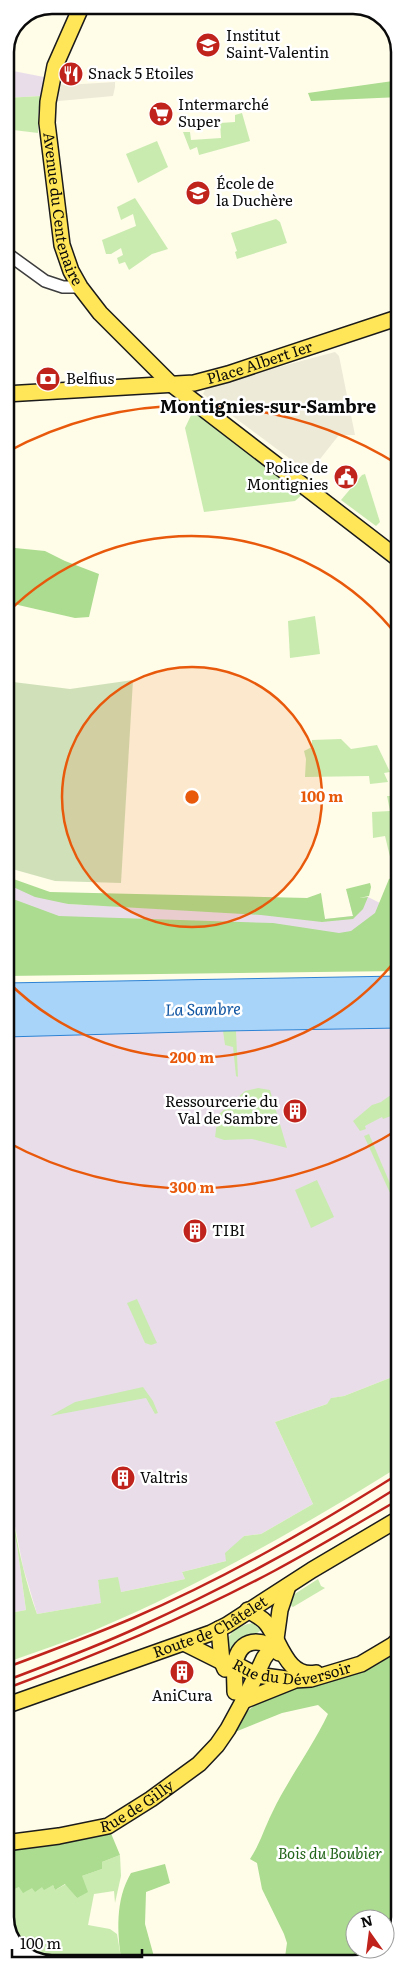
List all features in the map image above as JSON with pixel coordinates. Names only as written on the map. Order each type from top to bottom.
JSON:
[{"type":"main road","name":"Avenue du Centenaire","points":[[78,14],[55,66],[48,102],[47,123],[62,245],[71,271],[80,287],[100,313],[170,384],[391,553]]},
{"type":"main road","name":"Place Albert Ier","points":[[14,393],[194,383],[228,374],[391,320]]},
{"type":"main road","name":"Route de Châtelet","points":[[14,1703],[219,1629],[391,1523]]},
{"type":"main road","name":"Rue du Déversoir","points":[[274,1643],[280,1610],[288,1586]]},
{"type":"main road","name":"Rue du Déversoir","points":[[248,1610],[266,1622],[274,1643],[288,1664],[298,1670],[311,1674],[361,1664]]},
{"type":"main road","name":"Rue du Déversoir","points":[[219,1629],[228,1663]]},
{"type":"main road","points":[[274,1643],[258,1641],[248,1643],[228,1663],[238,1702],[294,1680]]},
{"type":"main road","name":"Rue du Déversoir","points":[[184,1643],[256,1675],[294,1680],[320,1677],[361,1664],[391,1646]]},
{"type":"main road","name":"Rue de Gilly","points":[[14,1842],[59,1836],[108,1826],[151,1799],[199,1764],[217,1745],[228,1729],[238,1702],[274,1643]]},
{"type":"street","points":[[14,258],[46,281],[63,287],[80,287]]},
{"type":"shaded area","points":[[14,71],[44,77],[43,94],[41,96],[14,98]]},
{"type":"shaded area","points":[[52,82],[65,85],[115,82],[115,87],[113,96],[48,102]]},
{"type":"shaded area","points":[[335,352],[339,356],[355,435],[339,435],[309,473],[203,394],[207,386]]},
{"type":"shaded area","points":[[14,885],[68,904],[293,915],[323,911],[325,919],[353,916],[349,900],[368,897],[384,905],[391,932],[391,967],[14,973]]},
{"type":"shaded area","points":[[391,1028],[391,1378],[344,1396],[332,1398],[327,1404],[275,1422],[313,1504],[261,1534],[244,1536],[235,1545],[226,1561],[182,1572],[185,1579],[121,1592],[98,1580],[102,1603],[37,1614],[23,1567],[14,1521],[14,1037]]},
{"type":"shaded area","points":[[14,1532],[17,1546],[26,1610],[14,1612]]},
{"type":"green space","points":[[391,81],[391,97],[311,101],[308,93]]},
{"type":"green space","points":[[41,96],[38,113],[38,133],[14,130],[14,98]]},
{"type":"green space","points":[[242,113],[250,141],[199,155],[197,147],[190,150],[183,132],[190,132],[191,140],[221,138],[220,123],[235,122],[235,115]]},
{"type":"green space","points":[[157,141],[168,167],[138,183],[126,154]]},
{"type":"green space","points":[[135,198],[168,249],[152,254],[129,270],[125,262],[119,264],[117,258],[123,255],[121,248],[111,254],[106,254],[102,240],[136,226],[133,214],[121,220],[117,207]]},
{"type":"green space","points":[[276,219],[280,222],[287,243],[237,259],[235,252],[237,251],[231,233]]},
{"type":"green space","points":[[192,413],[205,415],[304,493],[295,501],[204,512],[185,428]]},
{"type":"green space","points":[[365,474],[380,522],[376,526],[341,500],[362,475]]},
{"type":"green space","points":[[14,548],[45,551],[99,574],[89,617],[75,618],[14,604]]},
{"type":"green space","points":[[315,616],[320,654],[290,658],[288,621]]},
{"type":"green space","points":[[133,680],[121,883],[55,881],[14,870],[14,682],[70,689]]},
{"type":"green space","points":[[341,739],[351,749],[377,745],[390,772],[384,773],[388,782],[370,784],[369,776],[305,777],[306,759],[304,751],[312,747],[312,740]]},
{"type":"green space","points":[[387,796],[391,796],[391,861],[385,836],[373,838],[372,812],[390,811]]},
{"type":"green space","points":[[391,878],[391,971],[14,976],[14,899],[59,916],[273,923],[339,933],[351,931],[375,913]]},
{"type":"green space","points":[[14,879],[50,892],[307,898],[321,893],[325,919],[353,916],[346,889],[370,883],[371,887],[369,896],[359,898],[368,897],[363,909],[353,919],[322,922],[261,915],[68,904],[35,897],[14,887]]},
{"type":"green space","points":[[223,1031],[236,1031],[238,1077],[236,1076],[233,1047],[225,1045]]},
{"type":"green space","points":[[258,1088],[270,1090],[287,1148],[252,1139],[224,1140],[215,1137],[218,1115],[245,1091]]},
{"type":"green space","points":[[391,1095],[391,1116],[383,1119],[382,1117],[365,1126],[366,1129],[360,1131],[353,1121],[372,1105],[381,1102]]},
{"type":"green space","points":[[369,1134],[391,1186],[391,1195],[364,1136]]},
{"type":"green space","points":[[317,1180],[334,1217],[311,1228],[295,1190]]},
{"type":"green space","points":[[137,1299],[157,1343],[151,1345],[145,1343],[127,1303]]},
{"type":"green space","points":[[391,1378],[391,1471],[288,1533],[174,1594],[95,1630],[14,1660],[14,1612],[26,1610],[14,1523],[21,1560],[37,1614],[101,1603],[98,1580],[118,1577],[121,1592],[185,1579],[182,1572],[226,1561],[225,1553],[244,1536],[261,1534],[313,1504],[275,1422],[327,1404],[331,1398],[344,1396]]},
{"type":"green space","points":[[143,1387],[153,1401],[158,1413],[155,1414],[146,1398],[50,1416],[75,1402]]},
{"type":"green space","points":[[318,1579],[321,1586],[325,1588],[293,1607],[288,1604],[290,1597]]},
{"type":"green space","points":[[253,1623],[261,1630],[258,1633],[238,1641],[230,1650],[225,1647],[228,1638],[234,1630]]},
{"type":"green space","name":"Bois du Boubier","points":[[391,1647],[391,1909],[345,1909],[345,1955],[285,1955],[287,1943],[284,1934],[262,1889],[257,1863],[250,1859],[257,1848],[278,1800],[328,1714],[318,1705],[282,1713],[235,1732],[240,1717],[260,1701],[306,1684]]},
{"type":"green space","points":[[110,1831],[120,1855],[102,1862],[102,1869],[82,1876],[88,1892],[77,1898],[65,1884],[55,1890],[53,1885],[44,1890],[42,1887],[35,1892],[32,1888],[23,1893],[19,1887],[14,1890],[14,1846]]},
{"type":"green space","points":[[120,1855],[121,1876],[115,1903],[114,1891],[94,1894],[88,1925],[110,1929],[117,1934],[120,1955],[44,1955],[27,1946],[18,1934],[14,1922],[14,1890],[19,1887],[32,1888],[53,1885],[55,1890],[66,1884],[77,1898],[82,1876],[102,1869],[102,1862]]},
{"type":"green space","points":[[165,1864],[170,1883],[146,1892],[145,1924],[154,1955],[121,1955],[118,1929],[120,1905],[122,1894],[131,1873]]},
{"type":"water","name":"La Sambre","points":[[391,976],[391,1028],[14,1037],[14,983]]},
{"type":"railway","points":[[14,1665],[117,1625],[202,1586],[302,1532],[391,1479]]},
{"type":"railway","points":[[14,1678],[139,1627],[206,1595],[272,1561],[391,1492]]},
{"type":"railway","points":[[14,1686],[108,1649],[209,1604],[290,1562],[391,1504]]},
{"type":"place","name":"Institut Saint-Valentin","points":[[208,45]]},
{"type":"place","name":"Snack 5 Etoiles","points":[[71,74]]},
{"type":"place","name":"Intermarché Super","points":[[161,114]]},
{"type":"place","name":"École de la Duchère","points":[[198,193]]},
{"type":"place","name":"Belfius","points":[[48,379]]},
{"type":"place","name":"Police de Montignies","points":[[346,477]]},
{"type":"place","name":"Ressourcerie du Val de Sambre","points":[[295,1111]]},
{"type":"place","name":"TIBI","points":[[195,1231]]},
{"type":"place","name":"Valtris","points":[[123,1478]]},
{"type":"place","name":"AniCura","points":[[182,1672]]},
{"type":"district","name":"Montignies-sur-Sambre","points":[[268,407]]}]
